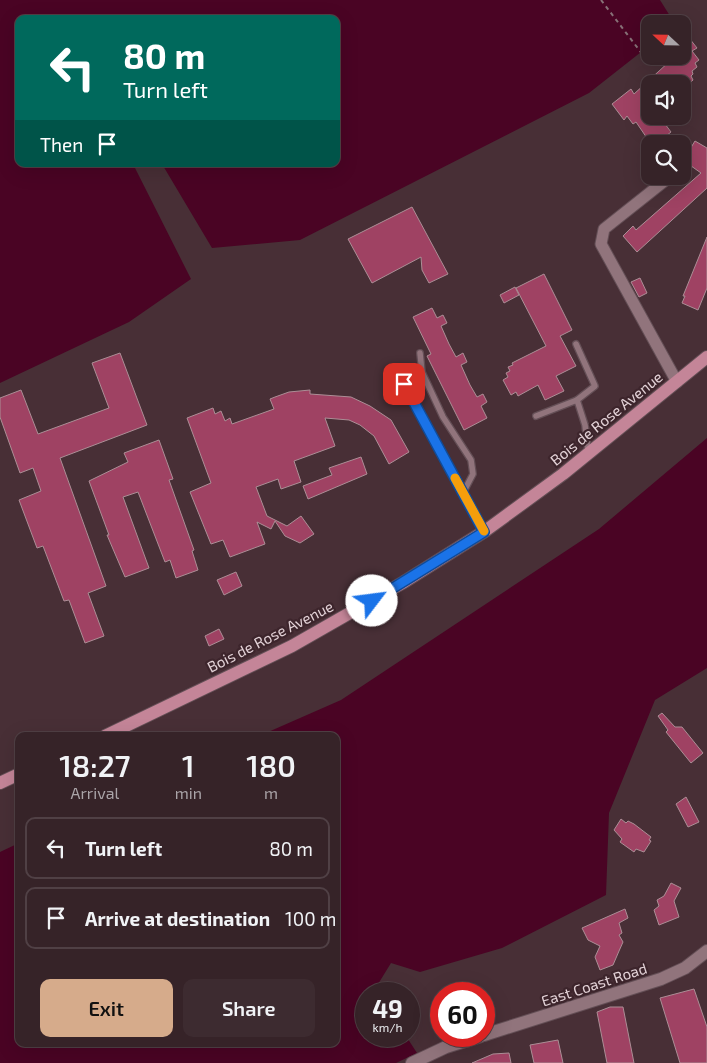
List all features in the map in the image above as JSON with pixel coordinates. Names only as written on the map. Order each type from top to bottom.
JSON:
[{"type":"main road","name":"Bois de Rose Avenue","points":[[113,732],[292,646],[404,582],[484,532],[589,454],[707,357]]},
{"type":"main road","points":[[0,783],[15,776]]},
{"type":"main road","name":"East Coast Road","points":[[495,1032],[661,979],[685,968],[707,951]]},
{"type":"main road","name":"East Coast Road","points":[[412,1063],[444,1047]]},
{"type":"street","points":[[660,185],[604,229],[600,244],[678,382]]},
{"type":"lane","points":[[536,416],[577,400],[595,386],[576,344]]},
{"type":"lane","points":[[420,353],[422,372],[443,417],[471,460],[473,474],[462,493]]},
{"type":"lane","points":[[404,384],[484,532]]},
{"type":"lane","points":[[577,400],[585,425],[589,454]]},
{"type":"path","points":[[601,0],[641,52]]},
{"type":"shaded area","points":[[0,0],[660,0],[669,15],[641,15],[641,52],[589,93],[300,240],[212,248],[164,167],[340,167],[340,15],[15,15],[15,167],[135,167],[191,279],[129,322],[0,383]]},
{"type":"shaded area","points":[[707,438],[707,668],[655,700],[609,813],[606,895],[502,948],[420,972],[391,963],[379,982],[355,982],[355,1047],[413,1047],[417,1053],[396,1063],[0,1063],[0,852],[15,845],[15,1047],[340,1047],[340,732],[268,732],[341,700],[599,529]]},
{"type":"building","points":[[691,40],[697,48],[692,51],[699,60],[695,63],[697,67],[692,71],[693,74],[691,76],[655,75],[666,65],[691,65]]},
{"type":"building","points":[[641,88],[641,125],[666,125],[671,132],[667,135],[645,135],[636,122],[633,124],[627,116],[624,120],[612,104],[631,89],[634,94]]},
{"type":"building","points":[[695,141],[707,148],[707,188],[637,252],[623,236],[633,226],[636,230],[687,185],[691,185],[691,182],[701,173],[691,166],[691,148]]},
{"type":"building","points":[[412,207],[448,274],[429,283],[422,270],[421,257],[372,283],[348,239]]},
{"type":"building","points":[[707,237],[707,288],[698,310],[682,303],[685,296],[683,296]]},
{"type":"building","points":[[544,274],[572,330],[560,336],[576,366],[556,376],[564,391],[545,400],[538,385],[518,396],[516,392],[511,395],[503,380],[508,377],[506,373],[510,371],[508,367],[513,365],[512,363],[546,346],[516,288]]},
{"type":"building","points":[[640,278],[647,293],[639,297],[631,282]]},
{"type":"building","points":[[515,287],[519,295],[504,303],[500,295]]},
{"type":"building","points":[[432,308],[437,318],[443,315],[447,323],[441,326],[456,357],[463,353],[467,362],[461,365],[477,397],[483,394],[487,402],[481,406],[487,418],[464,430],[427,356],[431,354],[413,317]]},
{"type":"building","points":[[120,353],[147,425],[60,458],[106,586],[88,593],[104,636],[85,643],[69,600],[64,601],[43,546],[37,548],[19,500],[41,491],[33,468],[20,473],[0,417],[0,398],[21,390],[38,434],[109,408],[92,363]]},
{"type":"building","points":[[310,390],[310,394],[351,397],[370,406],[391,420],[409,452],[389,464],[374,436],[360,425],[349,420],[325,418],[335,446],[294,461],[301,482],[281,489],[278,479],[256,487],[267,516],[287,526],[301,516],[314,534],[300,543],[285,536],[275,521],[271,529],[257,522],[265,544],[230,557],[223,540],[211,544],[190,492],[211,483],[187,418],[213,408],[215,414],[221,411],[225,421],[230,418],[232,424],[274,409],[270,399],[289,392]]},
{"type":"building","points":[[159,440],[173,479],[169,480],[194,550],[192,551],[198,570],[176,578],[170,560],[165,562],[138,492],[123,497],[149,568],[125,577],[107,535],[109,535],[89,481],[128,462],[124,453]]},
{"type":"building","points":[[361,457],[367,474],[308,499],[303,486],[332,475],[329,468]]},
{"type":"building","points":[[236,572],[242,586],[224,595],[217,580]]},
{"type":"building","points":[[219,629],[224,639],[209,646],[205,636]]},
{"type":"building","points":[[662,713],[675,727],[682,727],[703,753],[691,763],[666,732],[668,730],[658,716]]},
{"type":"building","points":[[686,797],[699,822],[688,827],[676,804]]},
{"type":"building","points":[[621,819],[626,823],[628,821],[634,824],[651,837],[649,840],[651,841],[644,852],[636,849],[634,852],[620,842],[622,839],[614,830]]},
{"type":"building","points":[[671,883],[681,888],[674,901],[679,917],[659,925],[654,910],[659,906],[657,900],[664,896]]},
{"type":"building","points":[[625,909],[628,918],[619,923],[622,933],[619,935],[623,942],[613,965],[600,970],[595,957],[600,946],[588,940],[582,928]]},
{"type":"building","points":[[694,989],[707,1027],[707,1063],[680,1063],[660,998]]},
{"type":"building","points":[[610,1007],[623,1007],[634,1063],[607,1063],[597,1012]]},
{"type":"building","points":[[558,1040],[563,1063],[534,1063],[530,1045]]},
{"type":"building","points":[[509,1053],[511,1063],[472,1063],[493,1054]]},
{"type":"slow traffic","points":[[455,478],[484,531]]},
{"type":"route","points":[[372,601],[484,532],[404,384]]}]
